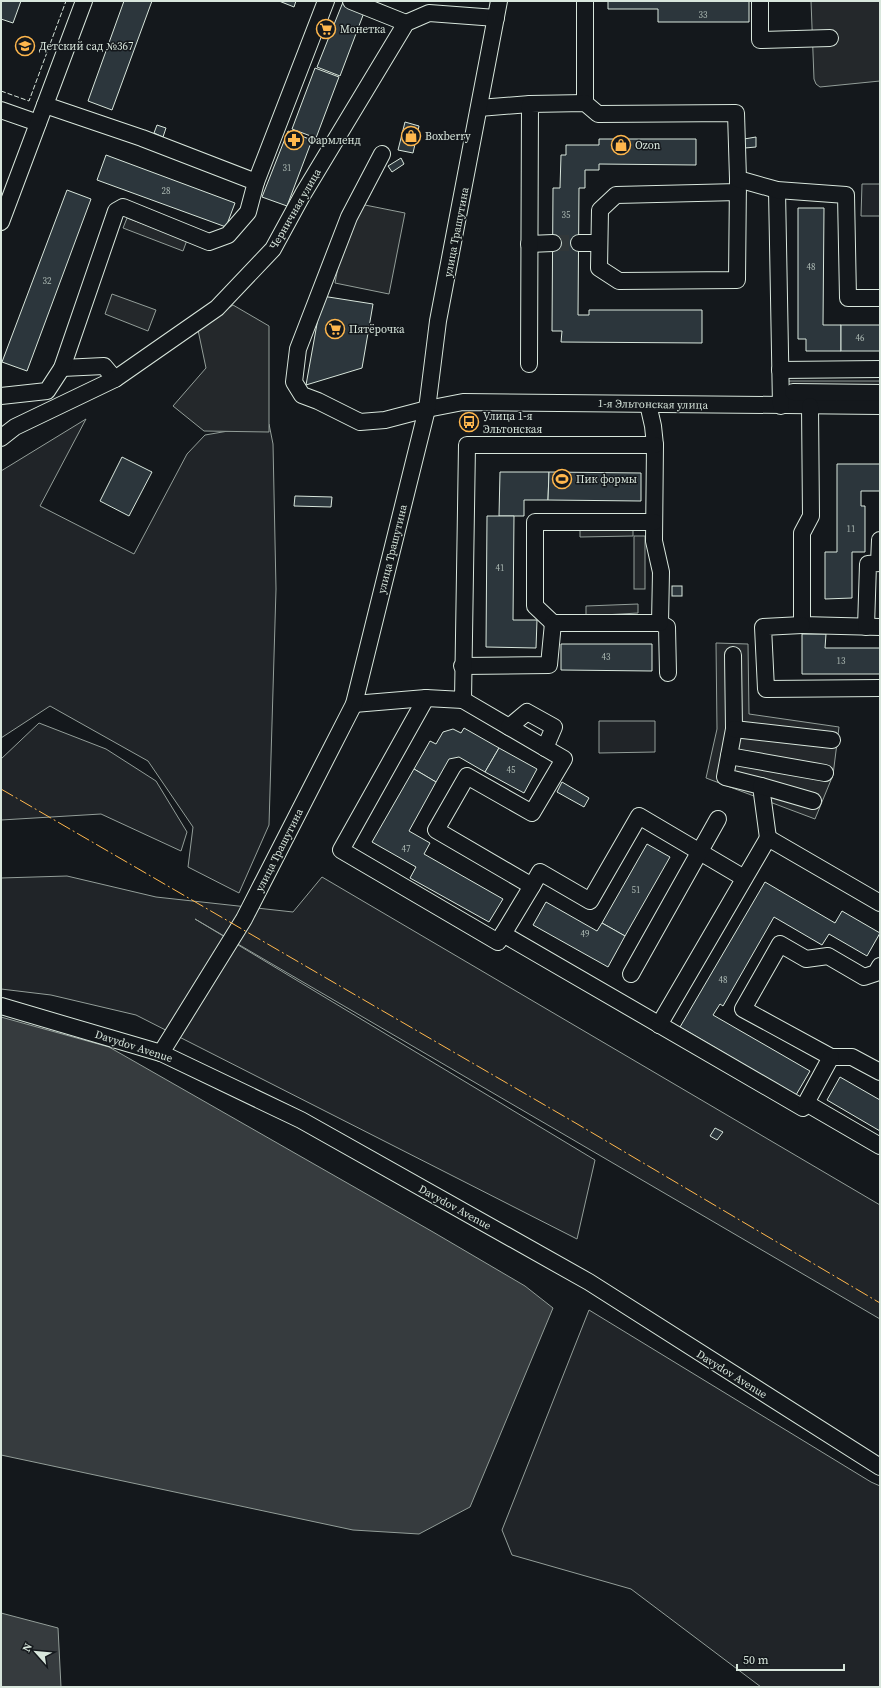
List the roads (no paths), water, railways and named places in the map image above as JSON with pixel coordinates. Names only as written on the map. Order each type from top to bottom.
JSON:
[{"type":"street","points":[[1,222],[84,1]]},
{"type":"street","points":[[1,396],[47,391],[62,368],[116,211],[124,207],[209,242],[228,235],[248,212],[256,182],[326,1]]},
{"type":"street","points":[[351,1],[406,23],[429,12],[496,18]]},
{"type":"street","name":"улица Трашутина","points":[[161,1053],[244,919],[354,704],[426,409],[438,321],[499,1]]},
{"type":"street","points":[[585,1],[585,103]]},
{"type":"street","points":[[760,1],[760,40],[830,38]]},
{"type":"street","name":"Черничная улица","points":[[1,438],[15,427],[115,379],[217,308],[273,249],[303,194],[406,23]]},
{"type":"street","points":[[479,108],[530,104],[585,103],[598,114],[736,113],[738,186],[737,280],[619,281],[599,268],[600,210],[616,195],[738,186],[846,195],[848,298],[880,298]]},
{"type":"street","points":[[528,364],[530,104]]},
{"type":"street","points":[[45,106],[142,138],[256,182]]},
{"type":"street","points":[[1,110],[38,123]]},
{"type":"street","name":"1-я Эльтонская улица","points":[[382,154],[349,217],[298,349],[294,382],[302,395],[318,401],[360,422],[385,420],[426,409],[463,402],[880,406]]},
{"type":"street","points":[[777,190],[781,406]]},
{"type":"street","points":[[529,244],[553,243]]},
{"type":"street","points":[[579,243],[599,243]]},
{"type":"street","points":[[62,368],[104,366],[115,379]]},
{"type":"street","points":[[780,370],[880,369]]},
{"type":"street","points":[[793,392],[880,392]]},
{"type":"street","points":[[648,404],[653,426],[654,541],[661,572],[660,623]]},
{"type":"street","points":[[802,625],[802,533],[811,516],[810,406]]},
{"type":"street","points":[[463,700],[462,666],[467,445],[654,445]]},
{"type":"street","points":[[654,522],[535,522],[535,606],[553,623],[660,623],[667,627],[668,673]]},
{"type":"street","points":[[880,540],[879,563],[868,564],[873,627],[802,625],[763,627],[766,689],[880,688]]},
{"type":"street","points":[[462,666],[549,665],[553,623]]},
{"type":"street","points":[[733,655],[734,729],[725,777],[813,801]]},
{"type":"street","points":[[426,698],[341,850],[498,942],[540,872],[590,901],[639,816],[744,878]]},
{"type":"street","points":[[354,704],[426,698],[463,700],[564,759],[532,813],[467,776],[436,830],[532,886]]},
{"type":"street","points":[[509,727],[527,712],[554,727],[545,748]]},
{"type":"street","points":[[734,729],[832,740]]},
{"type":"street","points":[[729,756],[825,773]]},
{"type":"street","points":[[659,1025],[768,838],[761,786]]},
{"type":"street","points":[[631,974],[718,819]]},
{"type":"street","points":[[768,838],[880,903]]},
{"type":"street","points":[[503,934],[803,1108],[831,1057]]},
{"type":"street","points":[[880,966],[876,973],[864,977],[828,956],[806,959],[780,944],[743,1009],[831,1057],[852,1056],[880,1072]]},
{"type":"street","name":"Davydov Avenue","points":[[1,1006],[161,1053],[301,1120],[588,1282],[880,1467]]},
{"type":"street","points":[[806,1103],[880,1146]]},
{"type":"tunnel","points":[[553,243],[579,243]]},
{"type":"place","name":"Монетка","points":[[326,29]]},
{"type":"place","name":"Детский сад №367","points":[[25,46]]},
{"type":"place","name":"Boxberry","points":[[411,136]]},
{"type":"place","name":"Фармленд","points":[[294,140]]},
{"type":"place","name":"Ozon","points":[[621,145]]},
{"type":"place","name":"Пятёрочка","points":[[335,329]]},
{"type":"place","name":"Улица 1-я Эльтонская","points":[[469,422]]},
{"type":"place","name":"Пик формы","points":[[562,479]]}]
